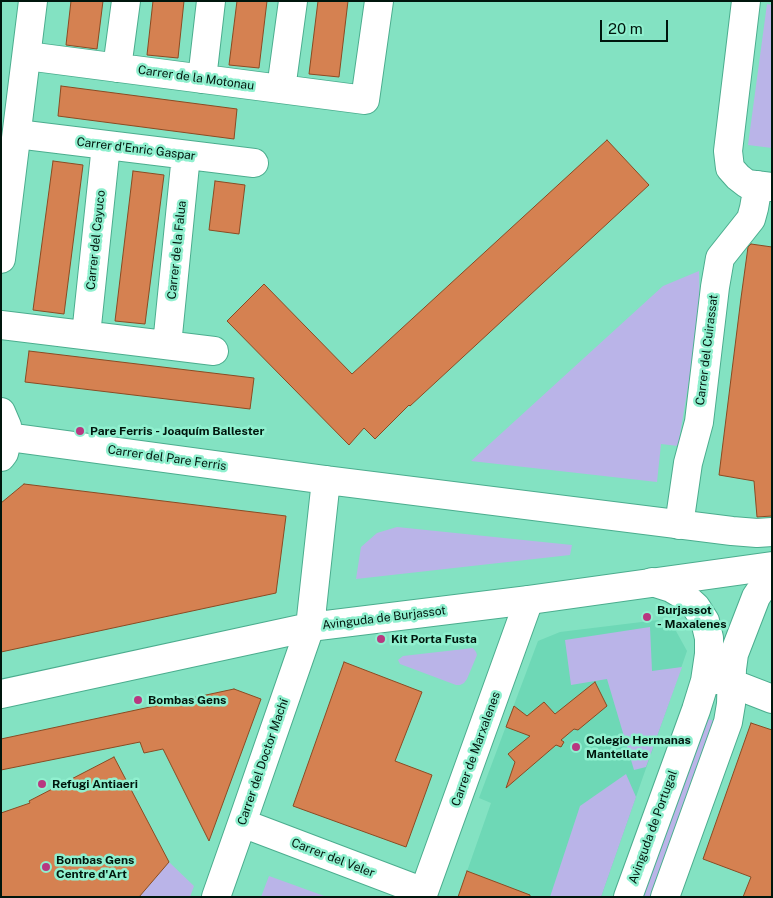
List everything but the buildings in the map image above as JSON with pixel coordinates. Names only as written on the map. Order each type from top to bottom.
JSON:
[{"type":"street","points":[[1,259],[33,1]]},
{"type":"street","points":[[118,68],[126,1]]},
{"type":"street","points":[[202,79],[210,1]]},
{"type":"street","points":[[281,89],[293,1]]},
{"type":"street","name":"Carrer de la Motonau","points":[[27,56],[365,100],[379,1]]},
{"type":"street","points":[[746,1],[728,150],[730,168],[738,177],[747,184],[765,186]]},
{"type":"street","name":"Carrer d'Enric Gaspar","points":[[17,134],[254,163]]},
{"type":"street","name":"Carrer del Cayuco","points":[[86,335],[106,145]]},
{"type":"street","name":"Carrer de la Falua","points":[[167,345],[186,155]]},
{"type":"street","name":"Carrer del Cuirassat","points":[[679,524],[688,462],[699,422],[720,258],[750,218],[765,186]]},
{"type":"street","points":[[1,325],[214,351]]},
{"type":"street","name":"Carrer del Pare Ferris","points":[[3,435],[326,480]]},
{"type":"street","points":[[326,480],[732,532],[772,532]]},
{"type":"street","name":"Carrer del Doctor Machí","points":[[216,897],[310,627],[326,480]]},
{"type":"street","name":"Avinguda de Burjassot","points":[[1,694],[310,627],[529,600],[772,566]]},
{"type":"street","points":[[665,897],[728,722],[734,654],[756,597],[772,576]]},
{"type":"street","name":"Avinguda de Portugal","points":[[628,897],[705,681],[709,654],[709,638],[705,621],[696,607],[683,595],[652,582]]},
{"type":"street","name":"Carrer de Marxalenes","points":[[423,894],[529,600]]},
{"type":"street","points":[[705,681],[719,680],[731,683],[772,699]]},
{"type":"street","name":"Carrer del Veler","points":[[242,823],[423,894]]},
{"type":"shaded area","points":[[767,4],[772,5],[772,148],[748,145]]},
{"type":"shaded area","points":[[699,271],[700,316],[678,446],[661,444],[657,482],[471,461],[663,286]]},
{"type":"shaded area","points":[[397,527],[572,545],[570,555],[356,579],[361,547],[377,533]]},
{"type":"shaded area","name":"Colegio Hermanas Mantellate","points":[[658,620],[676,631],[687,651],[601,897],[458,897],[491,803],[479,798],[538,641],[560,632]]},
{"type":"shaded area","points":[[650,627],[652,671],[682,667],[646,767],[634,770],[607,679],[571,685],[565,640]]},
{"type":"shaded area","points":[[473,648],[477,655],[467,679],[460,685],[400,664],[398,660],[403,656]]},
{"type":"shaded area","points":[[700,716],[720,723],[657,897],[635,897]]},
{"type":"shaded area","points":[[626,774],[636,797],[601,897],[550,897],[580,806]]},
{"type":"shaded area","points":[[169,862],[194,886],[190,897],[139,897]]},
{"type":"shaded area","points":[[269,876],[327,897],[261,897]]},
{"type":"place","name":"Pare Ferris - Joaquím Ballester","points":[[80,431]]},
{"type":"place","name":"Burjassot - Maxalenes","points":[[647,617]]},
{"type":"place","name":"Kit Porta Fusta","points":[[381,639]]},
{"type":"place","name":"Bombas Gens","points":[[138,700]]},
{"type":"place","name":"Colegio Hermanas Mantellate","points":[[576,747]]},
{"type":"place","name":"Refugi Antiaeri","points":[[42,784]]},
{"type":"place","name":"Bombas Gens Centre d'Art","points":[[46,867]]}]
